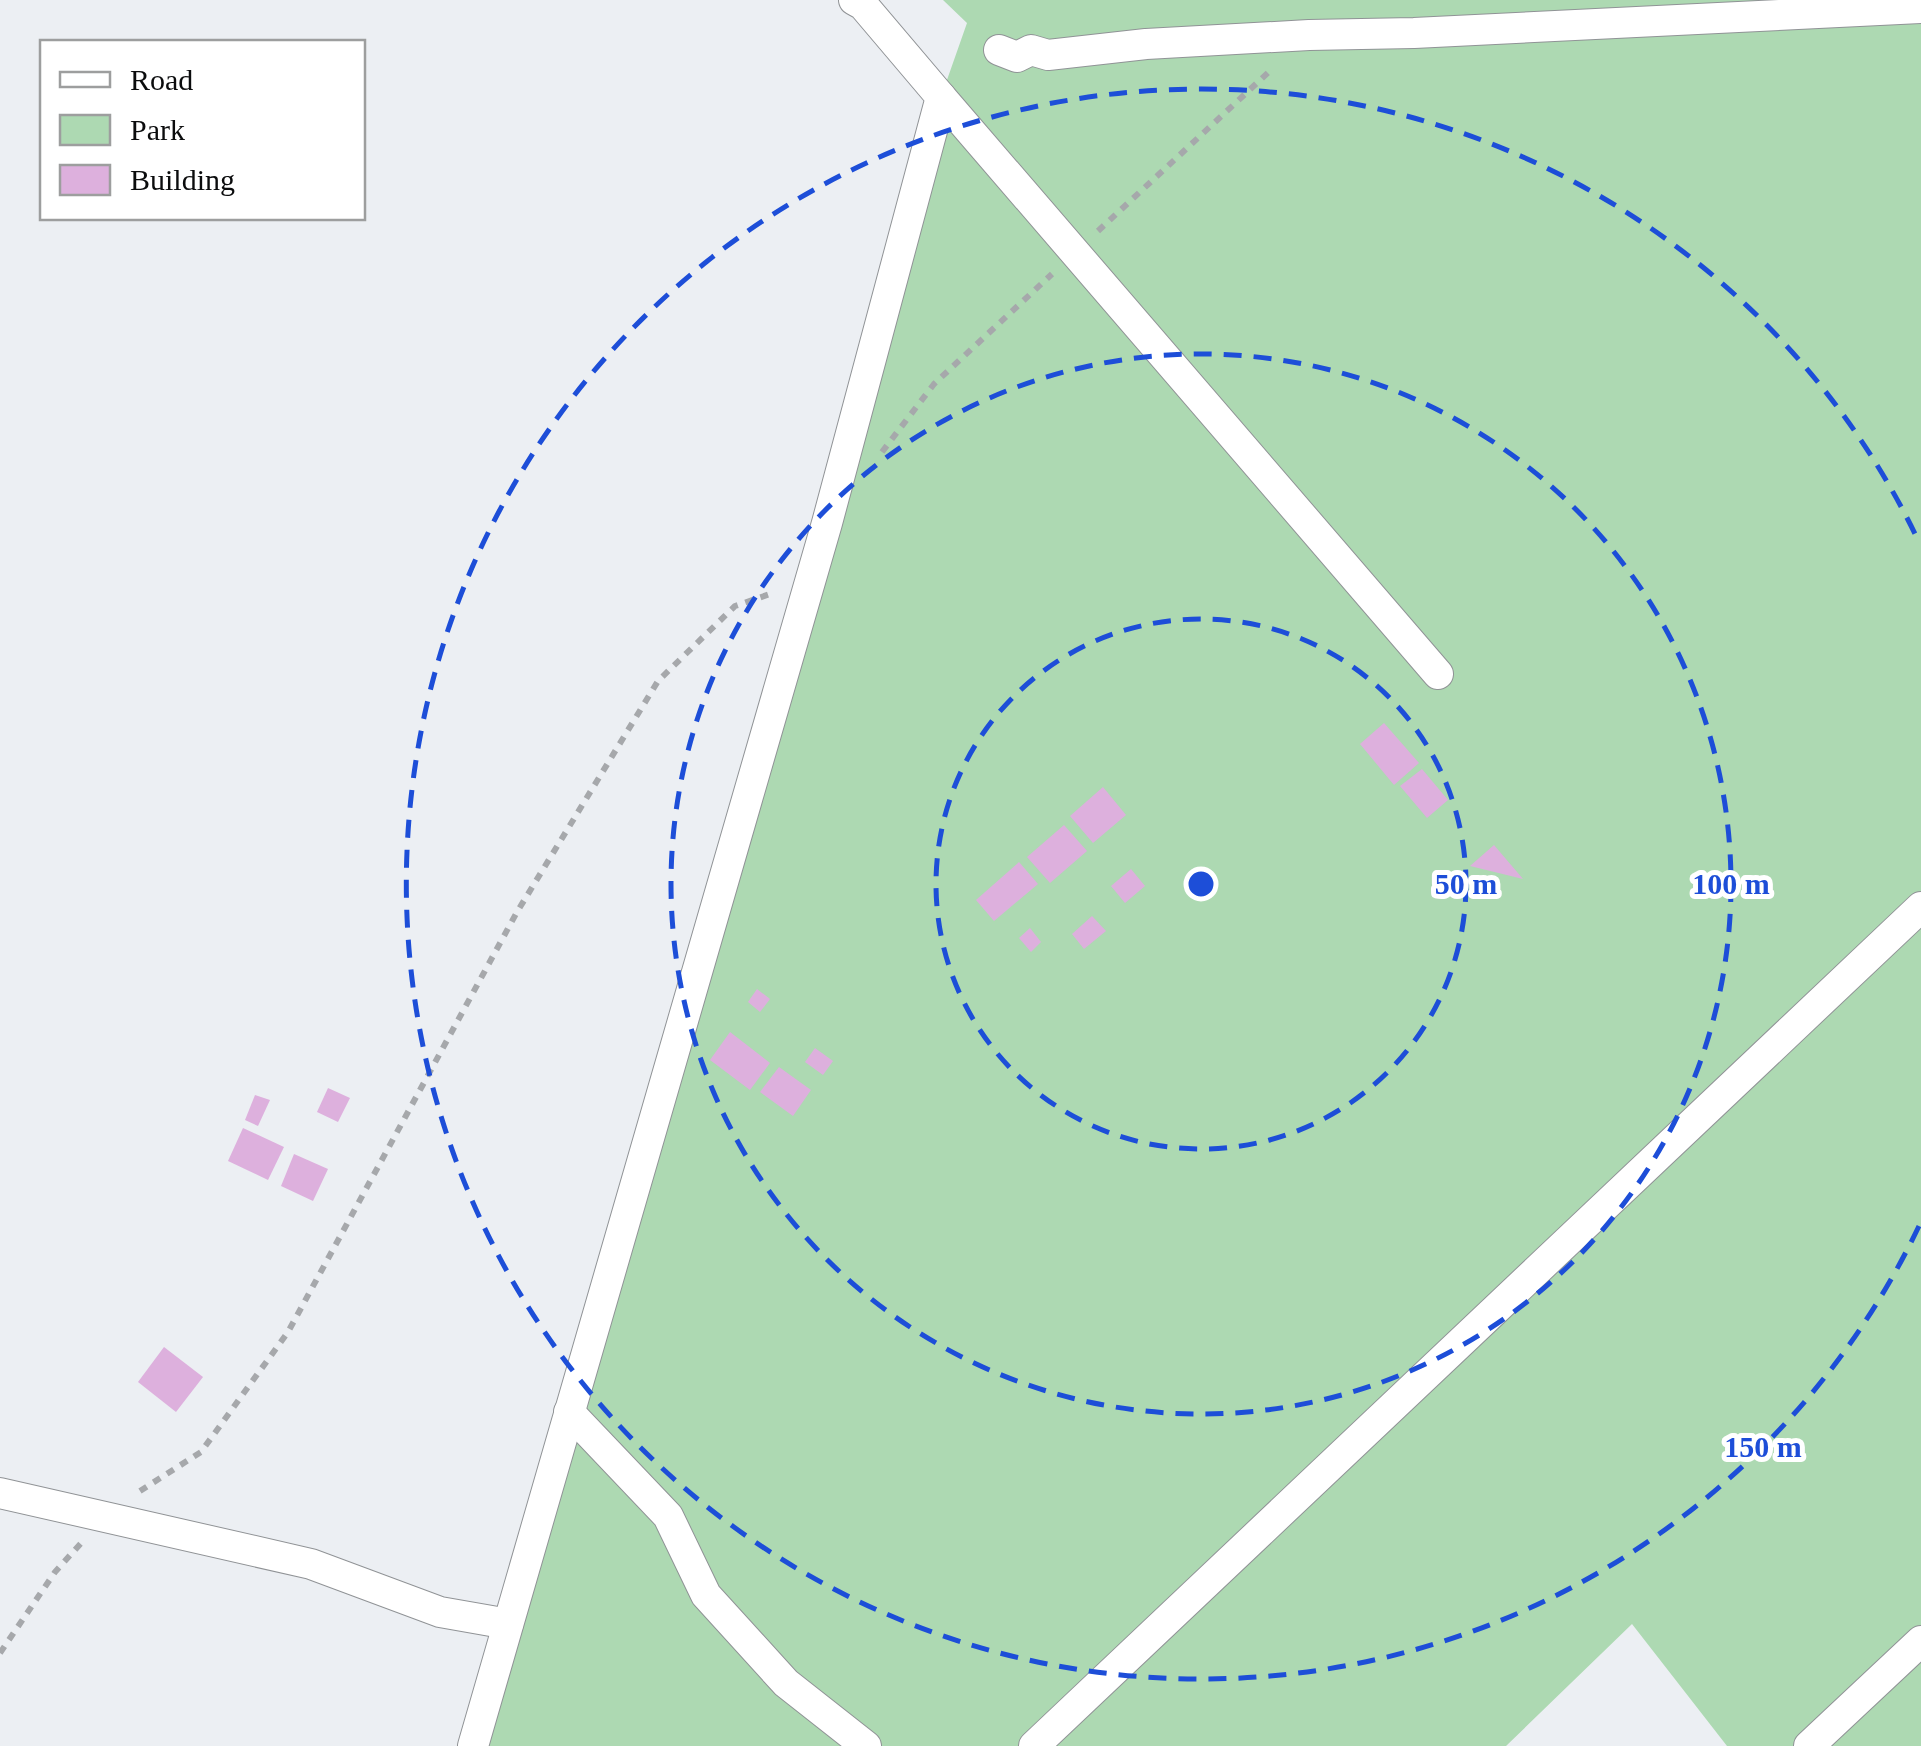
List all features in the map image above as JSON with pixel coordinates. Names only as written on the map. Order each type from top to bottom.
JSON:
[{"type":"street","points":[[854,0],[864,4],[1438,674]]},
{"type":"street","points":[[999,50],[1017,56],[1031,50],[1048,55],[1146,44],[1309,35],[1921,8]]},
{"type":"street","points":[[473,1746],[827,523],[942,97]]},
{"type":"street","points":[[1034,1746],[1921,906]]},
{"type":"street","points":[[568,1412],[668,1516],[706,1595],[786,1683],[866,1746]]},
{"type":"street","points":[[0,1493],[311,1564],[440,1612],[508,1624]]},
{"type":"street","points":[[1809,1746],[1921,1641]]},
{"type":"path","points":[[875,461],[934,384],[1309,35]]},
{"type":"path","points":[[0,1653],[55,1572],[104,1517],[201,1452],[288,1332],[517,912],[658,681],[736,606],[771,596],[782,581]]},
{"type":"green space","points":[[943,0],[1921,0],[1921,1746],[1727,1746],[1632,1624],[1506,1746],[473,1746],[941,97],[967,23]]},
{"type":"building","points":[[1384,723],[1419,763],[1394,785],[1360,744]]},
{"type":"building","points":[[1422,769],[1448,800],[1427,818],[1400,786]]},
{"type":"building","points":[[1103,787],[1126,815],[1093,843],[1070,816]]},
{"type":"building","points":[[1064,825],[1087,851],[1050,883],[1027,857]]},
{"type":"building","points":[[1494,845],[1523,879],[1470,866]]},
{"type":"building","points":[[1019,862],[1038,884],[994,921],[976,900]]},
{"type":"building","points":[[1131,869],[1145,886],[1125,903],[1111,886]]},
{"type":"building","points":[[1092,916],[1106,931],[1084,949],[1072,934]]},
{"type":"building","points":[[1030,928],[1041,942],[1031,952],[1019,938]]},
{"type":"building","points":[[757,989],[770,999],[760,1012],[748,1002]]},
{"type":"building","points":[[730,1032],[770,1063],[750,1090],[710,1060]]},
{"type":"building","points":[[815,1048],[833,1061],[823,1075],[805,1062]]},
{"type":"building","points":[[779,1067],[811,1090],[793,1116],[760,1092]]},
{"type":"building","points":[[328,1088],[350,1098],[338,1122],[317,1112]]},
{"type":"building","points":[[255,1095],[270,1100],[258,1126],[245,1120]]},
{"type":"building","points":[[243,1128],[284,1147],[268,1180],[228,1161]]},
{"type":"building","points":[[294,1154],[328,1169],[313,1201],[281,1186]]},
{"type":"building","points":[[164,1347],[203,1377],[176,1412],[138,1382]]}]
